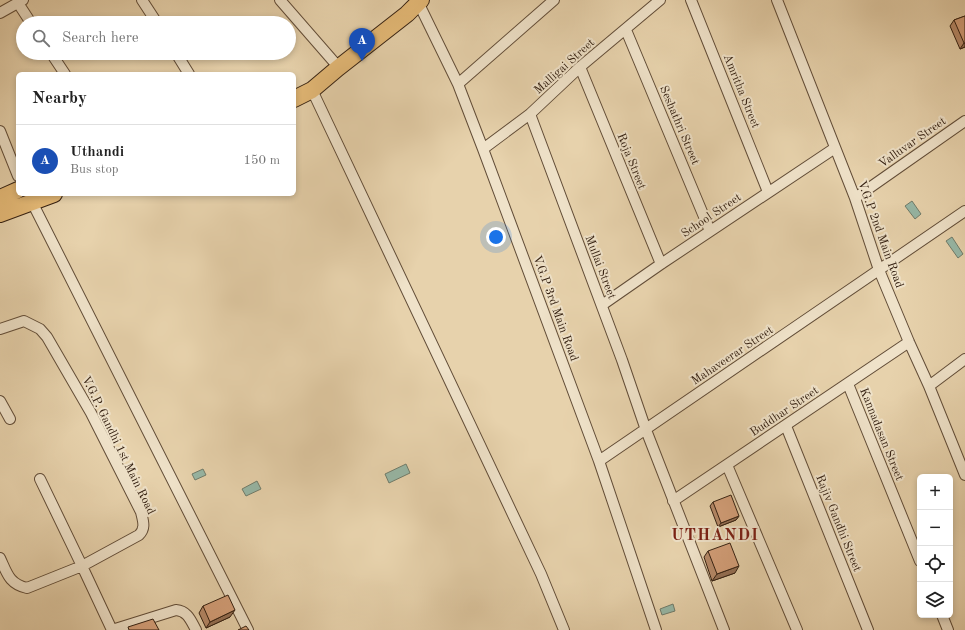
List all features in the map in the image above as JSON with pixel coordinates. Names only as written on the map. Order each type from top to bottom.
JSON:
[{"type":"main road","points":[[296,87],[334,62],[403,9],[417,1]]},
{"type":"main road","points":[[296,98],[312,90],[407,14],[417,1]]},
{"type":"main road","points":[[0,198],[16,191]]},
{"type":"main road","points":[[0,214],[48,196]]},
{"type":"street","points":[[142,0],[152,16]]},
{"type":"street","points":[[280,0],[294,16]]},
{"type":"street","points":[[458,84],[550,3],[564,0]]},
{"type":"street","name":"Malligai Street","points":[[483,150],[530,114],[580,67],[660,0]]},
{"type":"street","name":"Amritha Street","points":[[691,0],[768,192]]},
{"type":"street","name":"V.G.P 2nd Main Road","points":[[777,0],[855,198],[879,270],[929,386],[965,475]]},
{"type":"street","name":"V.G.P 3rd Main Road","points":[[417,1],[458,84],[599,461],[656,630]]},
{"type":"street","points":[[0,13],[21,2],[28,16]]},
{"type":"street","points":[[296,18],[334,62]]},
{"type":"street","name":"Seshathri Street","points":[[626,30],[710,231]]},
{"type":"street","points":[[55,60],[63,72]]},
{"type":"street","points":[[180,60],[188,72]]},
{"type":"street","name":"Roja Street","points":[[580,67],[661,264]]},
{"type":"street","points":[[312,90],[541,574],[564,630]]},
{"type":"street","name":"Mullai Street","points":[[530,114],[602,305],[646,430],[724,630]]},
{"type":"street","name":"Valluvar Street","points":[[855,198],[965,121]]},
{"type":"street","points":[[0,131],[16,171]]},
{"type":"street","name":"School Street","points":[[602,305],[835,148]]},
{"type":"street","points":[[32,202],[248,630]]},
{"type":"street","name":"Mahaveerar Street","points":[[599,461],[965,211]]},
{"type":"street","name":"V.G.P. Gandhi 1st Main Road","points":[[0,329],[24,321],[40,329],[47,337],[92,413],[141,512],[144,528],[139,535],[82,566]]},
{"type":"street","name":"Buddhar Street","points":[[674,501],[909,342]]},
{"type":"street","points":[[929,386],[965,359]]},
{"type":"street","name":"Kannadasan Street","points":[[848,384],[917,554]]},
{"type":"street","points":[[0,401],[10,419]]},
{"type":"street","name":"Rajiv Gandhi Street","points":[[786,426],[868,630]]},
{"type":"street","points":[[727,465],[797,630]]},
{"type":"street","points":[[40,479],[112,630],[176,610],[181,610],[186,613],[196,630]]},
{"type":"street","points":[[0,558],[11,580],[18,586],[27,588],[82,566]]},
{"type":"street","points":[[943,618],[948,630]]},
{"type":"shaded area","points":[[912,201],[921,214],[915,219],[905,206]]},
{"type":"shaded area","points":[[952,237],[963,254],[958,258],[946,241]]},
{"type":"shaded area","points":[[406,464],[410,473],[389,483],[385,474]]},
{"type":"shaded area","points":[[203,469],[206,475],[195,480],[192,474]]},
{"type":"shaded area","points":[[257,481],[261,489],[246,496],[242,489]]},
{"type":"shaded area","points":[[673,604],[675,611],[662,615],[660,609]]},
{"type":"building","points":[[965,16],[965,43],[964,43],[954,20]]},
{"type":"building","points":[[731,495],[739,516],[721,523],[713,502]]},
{"type":"building","points":[[730,543],[739,566],[717,574],[708,551]]},
{"type":"building","points":[[228,595],[235,610],[210,622],[203,606]]},
{"type":"building","points":[[153,619],[159,630],[129,630],[128,627]]},
{"type":"building","points":[[246,626],[249,630],[238,630]]},
{"type":"place","name":"Uthandi","points":[[362,61]]},
{"type":"district","name":"UTHANDI","points":[[715,534]]}]
